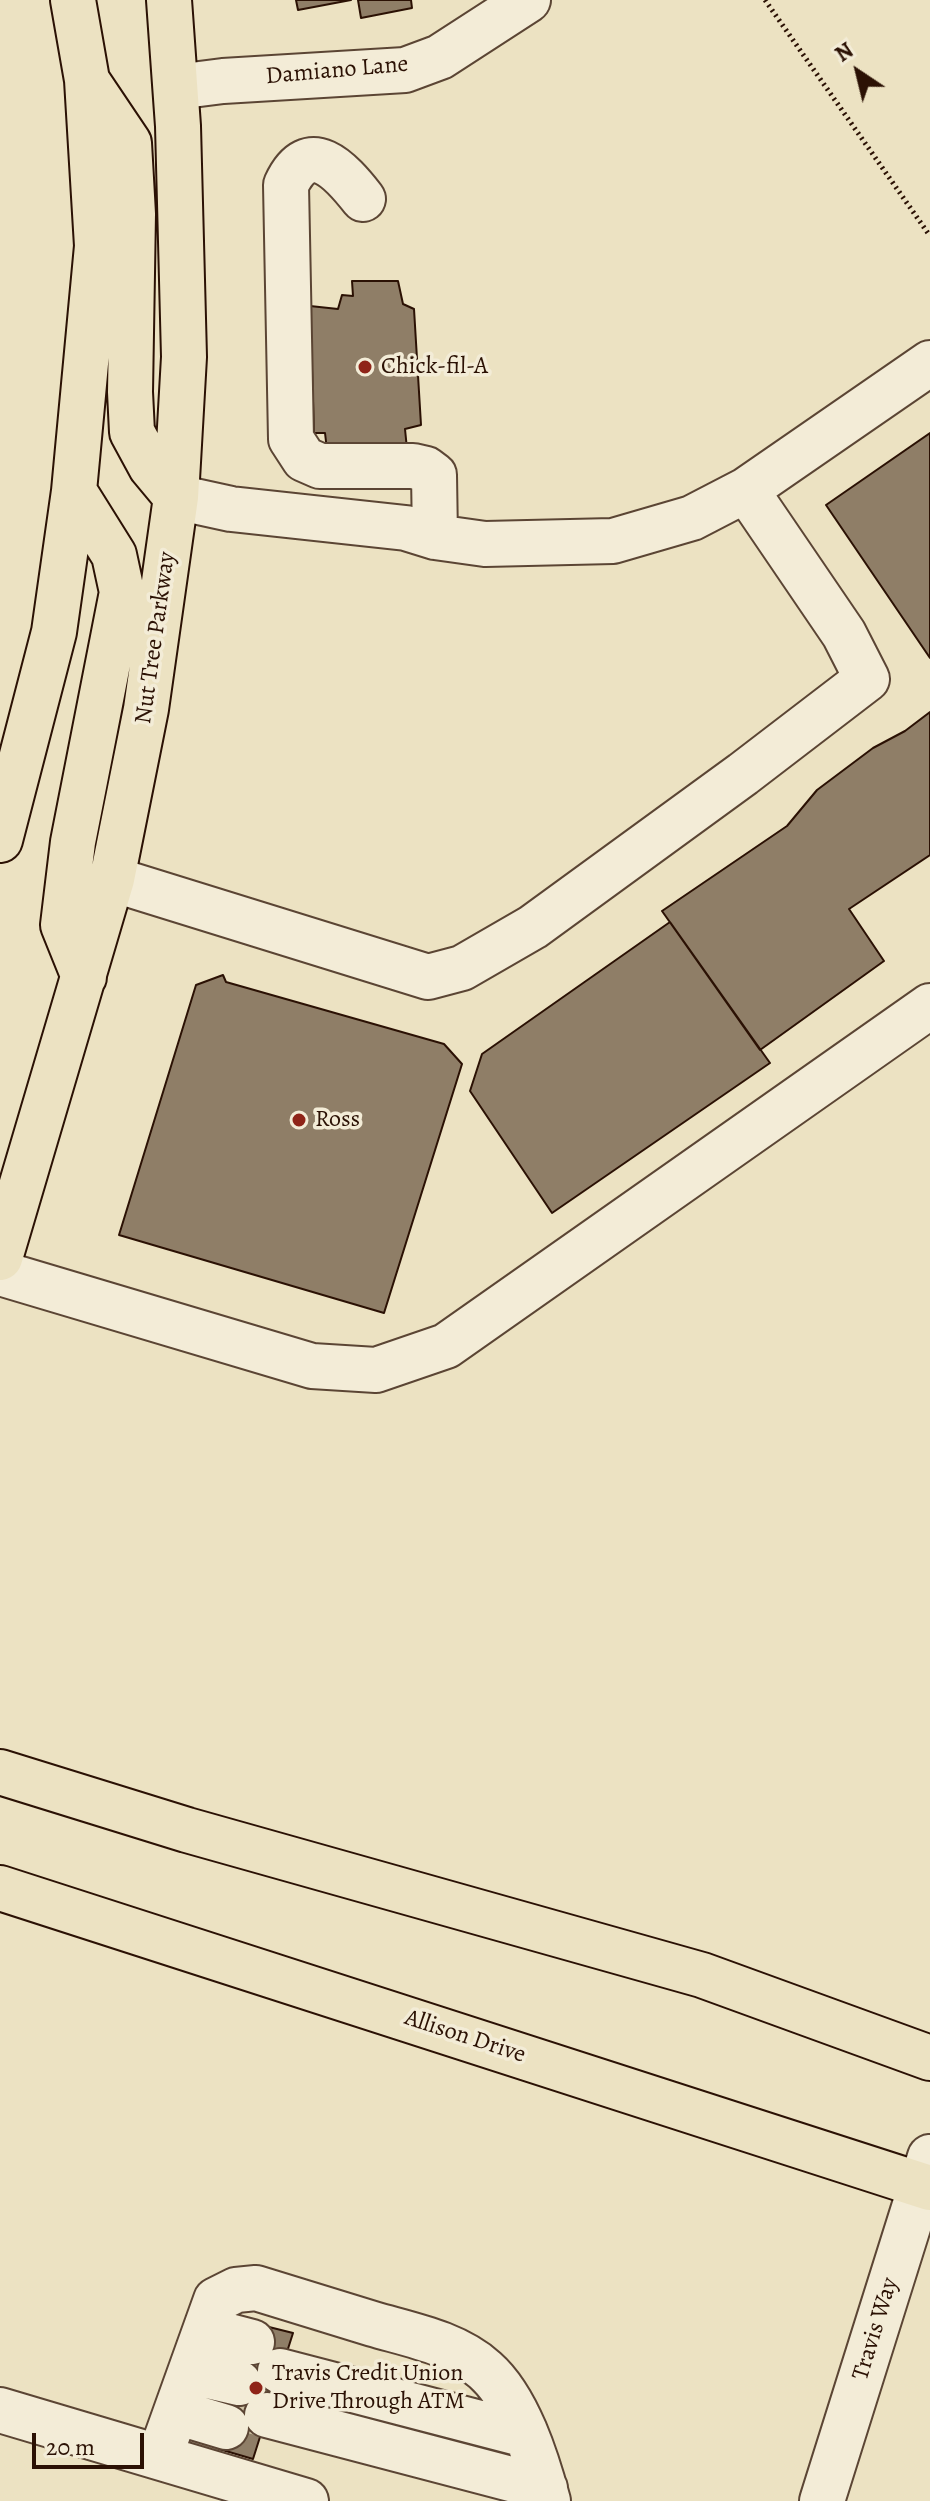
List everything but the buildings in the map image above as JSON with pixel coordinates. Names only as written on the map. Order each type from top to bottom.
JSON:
[{"type":"main road","points":[[0,840],[54,632],[74,491],[97,246],[87,80],[73,0]]},
{"type":"main road","name":"Nut Tree Parkway","points":[[0,1258],[112,879],[146,709],[176,497],[184,357],[176,87],[169,0]]},
{"type":"main road","points":[[87,80],[129,143],[133,214],[132,432],[151,467],[176,497]]},
{"type":"main road","points":[[74,491],[114,555],[122,592],[73,842],[63,925],[84,977]]},
{"type":"main road","points":[[0,1772],[187,1830],[702,1975],[930,2058]]},
{"type":"main road","name":"Allison Drive","points":[[0,1888],[927,2176]]},
{"type":"street","name":"Damiano Lane","points":[[176,87],[223,81],[405,70],[440,57],[528,0]]},
{"type":"street","points":[[363,199],[341,172],[323,161],[307,160],[286,185],[291,439],[304,459],[320,466],[413,466],[426,469],[434,475],[436,485],[435,537]]},
{"type":"street","points":[[176,497],[231,509],[406,528],[435,537],[485,544],[613,541],[692,518],[746,490],[930,363]]},
{"type":"street","points":[[112,879],[428,977],[462,968],[533,927],[867,679],[844,634],[746,490]]},
{"type":"street","points":[[0,1273],[312,1366],[376,1370],[446,1346],[930,1006]]},
{"type":"street","name":"Travis Way","points":[[822,2501],[927,2176]]},
{"type":"street","points":[[160,2456],[216,2300],[236,2290],[256,2288],[422,2338],[466,2355],[488,2372],[533,2459]]},
{"type":"street","points":[[191,2371],[533,2459]]},
{"type":"street","points":[[191,2371],[533,2459]]},
{"type":"street","points":[[256,2389],[504,2501]]},
{"type":"street","points":[[0,2410],[160,2456],[208,2487],[306,2501]]},
{"type":"path","points":[[765,0],[930,236]]},
{"type":"tunnel","points":[[246,2363],[280,2371]]},
{"type":"tunnel","points":[[232,2407],[267,2415]]},
{"type":"place","name":"Chick-fil-A","points":[[365,367]]},
{"type":"place","name":"Ross","points":[[299,1120]]},
{"type":"place","name":"Travis Credit Union Drive Through ATM","points":[[256,2388]]}]
